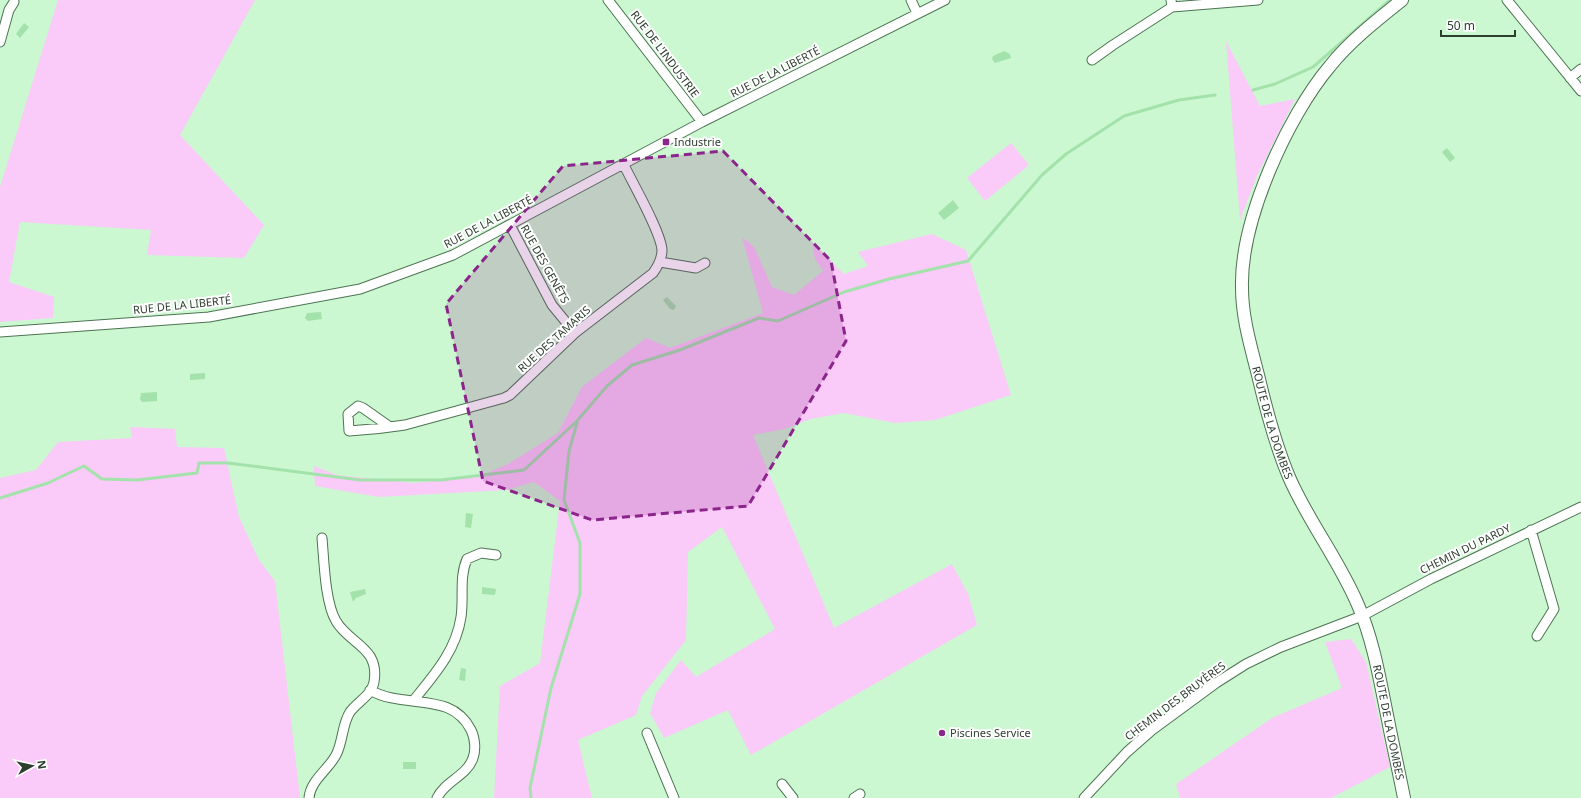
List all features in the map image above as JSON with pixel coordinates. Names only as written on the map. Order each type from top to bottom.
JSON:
[{"type":"main road","name":"ROUTE DE LA DOMBES","points":[[1402,0],[1330,65],[1303,105],[1270,172],[1246,240],[1242,289],[1245,322],[1279,451],[1300,504],[1348,584],[1362,616],[1375,655],[1404,797]]},
{"type":"street","name":"RUE DE L'INDUSTRIE","points":[[608,0],[702,122]]},
{"type":"street","points":[[911,0],[917,13]]},
{"type":"street","name":"RUE DE LA LIBERTÉ","points":[[0,332],[209,316],[360,289],[453,255],[702,122],[945,0]]},
{"type":"street","points":[[1092,60],[1172,4],[1258,0]]},
{"type":"street","points":[[1506,0],[1581,91]]},
{"type":"street","points":[[0,42],[9,10],[14,2]]},
{"type":"street","points":[[1570,78],[1581,69]]},
{"type":"street","points":[[624,165],[660,238],[662,252],[660,262],[696,268],[706,263]]},
{"type":"street","name":"RUE DES GENÊTS","points":[[510,224],[552,305],[575,333]]},
{"type":"street","name":"RUE DES TAMARIS","points":[[390,427],[358,406],[348,414],[349,431],[390,427],[405,425],[504,398],[510,395],[575,333],[653,273],[660,262]]},
{"type":"street","name":"CHEMIN DU PARDY","points":[[1362,616],[1388,601],[1531,530],[1581,507]]},
{"type":"street","points":[[1531,530],[1554,609],[1537,636]]},
{"type":"street","points":[[309,798],[312,787],[336,754],[350,713],[370,690],[374,683],[371,658],[360,645],[342,630],[332,614],[322,538]]},
{"type":"street","points":[[413,701],[450,654],[456,641],[463,605],[463,568],[467,559],[480,553],[496,555]]},
{"type":"street","name":"CHEMIN DES BRUYÈRES","points":[[1084,798],[1127,752],[1152,730],[1216,683],[1265,654],[1362,616]]},
{"type":"street","points":[[370,690],[388,698],[442,705],[452,709],[462,716],[473,734],[475,752],[470,765],[441,790],[437,798]]},
{"type":"street","points":[[647,733],[674,798]]},
{"type":"street","points":[[782,784],[794,798]]},
{"type":"street","points":[[312,787],[316,798]]},
{"type":"highlighted area","points":[[723,151],[831,261],[846,341],[748,506],[592,520],[483,481],[446,304],[563,166]]},
{"type":"shaded area","points":[[58,0],[255,0],[180,135],[264,225],[244,258],[147,255],[151,230],[20,222],[9,282],[54,297],[53,318],[0,322],[0,187]]},
{"type":"shaded area","points":[[24,23],[29,27],[20,38],[16,34]]},
{"type":"shaded area","points":[[1226,41],[1260,106],[1295,99],[1257,176],[1240,220]]},
{"type":"shaded area","points":[[1004,51],[1010,54],[1011,58],[995,63],[992,59],[993,56]]},
{"type":"shaded area","points":[[1011,143],[1029,165],[985,201],[967,178]]},
{"type":"shaded area","points":[[1447,148],[1455,158],[1450,162],[1442,152]]},
{"type":"shaded area","points":[[953,200],[959,208],[944,220],[938,213]]},
{"type":"shaded area","points":[[932,234],[966,250],[1011,395],[935,420],[895,423],[844,413],[811,419],[784,429],[753,435],[834,628],[952,564],[968,594],[977,625],[751,755],[728,710],[664,738],[650,713],[656,693],[681,660],[696,677],[775,629],[722,527],[688,552],[686,640],[642,696],[636,715],[578,740],[592,798],[494,798],[500,686],[540,663],[560,501],[534,482],[506,490],[379,497],[315,486],[314,466],[337,475],[413,483],[478,477],[508,464],[558,433],[582,387],[646,338],[670,348],[763,313],[742,237],[754,247],[772,287],[794,295],[823,271],[815,259],[812,242],[844,274],[868,266],[858,252]]},
{"type":"shaded area","points":[[667,297],[676,306],[674,310],[670,309],[663,300]]},
{"type":"shaded area","points":[[321,312],[322,319],[308,321],[305,318],[307,313]]},
{"type":"shaded area","points":[[205,373],[205,379],[190,380],[190,374]]},
{"type":"shaded area","points":[[157,392],[157,401],[142,402],[140,399],[141,393]]},
{"type":"shaded area","points":[[130,427],[175,429],[177,447],[224,448],[239,517],[259,560],[275,581],[300,798],[0,798],[0,478],[36,470],[58,442],[132,438]]},
{"type":"shaded area","points":[[466,513],[473,514],[471,528],[465,527]]},
{"type":"shaded area","points":[[482,587],[496,589],[495,595],[482,594]]},
{"type":"shaded area","points":[[365,589],[366,594],[356,598],[353,602],[350,592]]},
{"type":"shaded area","points":[[1351,639],[1366,662],[1390,767],[1331,798],[1180,798],[1176,784],[1272,718],[1342,688],[1325,642]]},
{"type":"shaded area","points":[[461,668],[466,669],[465,681],[459,680]]},
{"type":"shaded area","points":[[403,762],[416,762],[416,769],[403,769]]},
{"type":"waterway","points":[[1253,90],[1275,84],[1313,67],[1390,0]]},
{"type":"waterway","points":[[0,498],[48,483],[84,466],[102,479],[137,480],[197,473],[199,463],[228,463],[360,480],[441,480],[524,470],[577,421],[607,386],[632,365],[680,350],[759,318],[778,321],[844,292],[889,279],[968,261],[1042,175],[1066,154],[1124,116],[1179,100],[1215,95]]},
{"type":"waterway","points":[[531,798],[530,788],[551,688],[580,594],[580,543],[564,500],[569,451],[577,423]]},
{"type":"place","name":"Industrie","points":[[666,142]]},
{"type":"place","name":"Piscines Service","points":[[942,733]]}]
